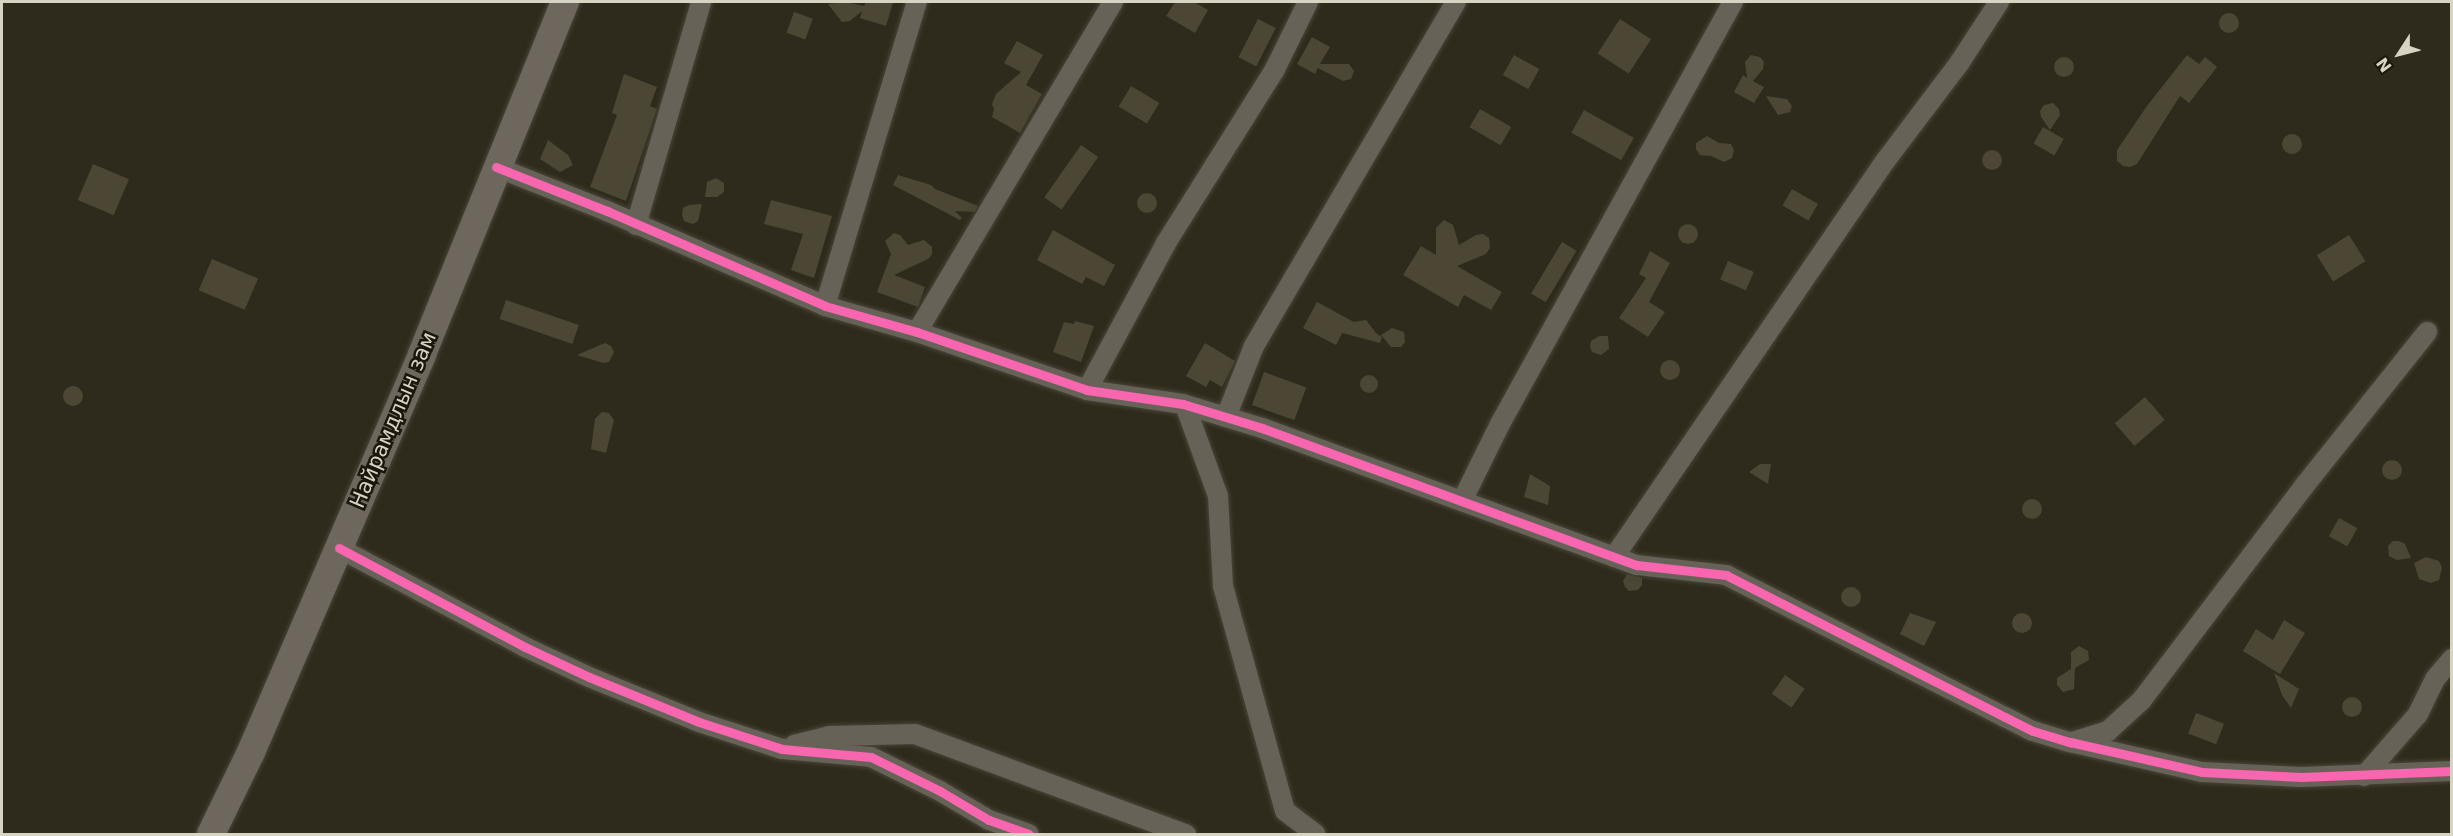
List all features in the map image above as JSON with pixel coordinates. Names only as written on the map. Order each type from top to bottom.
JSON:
[{"type":"main road","name":"Найрамдлын зам","points":[[211,834],[251,752],[422,354],[496,167],[565,2]]},
{"type":"street","points":[[636,225],[701,2]]},
{"type":"street","points":[[825,306],[917,2]]},
{"type":"street","points":[[917,332],[1113,2]]},
{"type":"street","points":[[1087,390],[1166,243],[1275,69],[1308,2]]},
{"type":"street","points":[[1226,417],[1254,346],[1456,2]]},
{"type":"street","points":[[1462,501],[1500,424],[1732,2]]},
{"type":"street","points":[[1614,557],[1886,160],[1960,62],[1999,2]]},
{"type":"street","points":[[496,167],[607,210],[636,225],[825,306],[917,332],[1087,390],[1185,405],[1226,417],[1637,565],[1726,575],[2033,731],[2070,742],[2202,772],[2301,777],[2451,771]]},
{"type":"street","points":[[2070,742],[2108,731],[2141,701],[2305,485],[2427,332]]},
{"type":"street","points":[[1185,405],[1218,496],[1223,586],[1285,811],[1315,834]]},
{"type":"street","points":[[339,548],[525,647],[589,677],[699,722],[782,749],[871,757],[940,791],[989,820],[1029,834]]},
{"type":"street","points":[[2364,776],[2418,714],[2435,679],[2451,659]]},
{"type":"street","points":[[782,749],[830,735],[915,734],[1186,834]]},
{"type":"building","points":[[846,2],[864,6],[866,2],[893,2],[886,26],[860,18],[862,11],[850,21],[842,22],[828,4]]},
{"type":"building","points":[[1175,2],[1194,2],[1208,10],[1195,33],[1166,16]]},
{"type":"building","points":[[794,12],[813,19],[805,40],[786,33]]},
{"type":"building","points":[[2229,13],[2236,16],[2239,23],[2236,30],[2229,33],[2222,30],[2219,23],[2222,16]]},
{"type":"building","points":[[1258,19],[1276,28],[1256,66],[1238,57]]},
{"type":"building","points":[[1620,19],[1651,39],[1629,74],[1598,53]]},
{"type":"building","points":[[1312,37],[1330,47],[1320,64],[1349,64],[1354,71],[1351,79],[1343,81],[1318,68],[1315,74],[1297,64]]},
{"type":"building","points":[[1017,41],[1043,55],[1026,85],[1042,94],[1020,133],[992,117],[994,109],[992,104],[996,94],[1021,72],[1004,63]]},
{"type":"building","points":[[1514,55],[1539,69],[1528,89],[1503,75]]},
{"type":"building","points":[[1751,55],[1760,57],[1764,62],[1763,69],[1753,81],[1764,87],[1754,103],[1734,92],[1743,75],[1747,78],[1745,62]]},
{"type":"building","points":[[2187,55],[2199,64],[2205,57],[2217,67],[2189,103],[2180,96],[2137,164],[2130,167],[2123,166],[2117,161],[2117,150],[2147,106]]},
{"type":"building","points":[[2064,57],[2071,60],[2074,67],[2071,74],[2064,77],[2057,74],[2054,67],[2057,60]]},
{"type":"building","points":[[624,74],[657,87],[650,106],[657,109],[626,201],[590,187],[617,115],[612,113]]},
{"type":"building","points":[[1131,86],[1159,103],[1147,124],[1119,107]]},
{"type":"building","points":[[1766,96],[1787,99],[1792,106],[1790,112],[1778,115]]},
{"type":"building","points":[[2053,103],[2059,109],[2060,115],[2050,130],[2041,117],[2040,111],[2044,105]]},
{"type":"building","points":[[1480,109],[1511,127],[1501,145],[1470,127]]},
{"type":"building","points":[[1584,110],[1634,138],[1621,160],[1571,133]]},
{"type":"building","points":[[2043,127],[2064,139],[2054,155],[2034,143]]},
{"type":"building","points":[[2292,134],[2299,137],[2302,144],[2299,151],[2292,154],[2285,151],[2282,144],[2285,137]]},
{"type":"building","points":[[1707,136],[1719,143],[1731,144],[1734,150],[1732,158],[1724,162],[1711,156],[1700,155],[1696,149],[1696,143]]},
{"type":"building","points":[[548,140],[568,155],[573,165],[560,172],[540,159]]},
{"type":"building","points":[[1081,145],[1098,157],[1061,209],[1044,197]]},
{"type":"building","points":[[1992,150],[1999,153],[2002,160],[1999,167],[1992,170],[1985,167],[1982,160],[1985,153]]},
{"type":"building","points":[[93,164],[129,179],[114,215],[78,200]]},
{"type":"building","points":[[898,175],[931,185],[935,189],[978,206],[975,212],[955,211],[962,218],[960,220],[893,185]]},
{"type":"building","points":[[716,178],[724,183],[724,192],[717,197],[705,197],[707,182]]},
{"type":"building","points":[[1792,189],[1818,204],[1808,220],[1782,205]]},
{"type":"building","points":[[1147,193],[1154,196],[1157,203],[1154,210],[1147,213],[1140,210],[1137,203],[1140,196]]},
{"type":"building","points":[[771,200],[832,216],[814,278],[791,270],[803,234],[764,224]]},
{"type":"building","points":[[702,204],[698,221],[693,224],[684,221],[683,208]]},
{"type":"building","points":[[1444,220],[1453,225],[1459,245],[1476,235],[1483,234],[1489,238],[1490,248],[1486,254],[1457,266],[1502,292],[1491,310],[1464,295],[1458,307],[1403,275],[1421,246],[1436,255],[1436,228]]},
{"type":"building","points":[[1688,224],[1695,227],[1698,234],[1695,241],[1688,244],[1681,241],[1678,234],[1681,227]]},
{"type":"building","points":[[1053,230],[1115,265],[1104,286],[1086,277],[1082,284],[1037,260]]},
{"type":"building","points":[[894,233],[900,235],[908,245],[924,240],[932,247],[932,254],[928,259],[894,275],[925,287],[918,307],[877,292],[891,254],[885,241]]},
{"type":"building","points":[[2349,235],[2365,261],[2333,281],[2317,255]]},
{"type":"building","points":[[1562,242],[1577,251],[1546,302],[1531,293]]},
{"type":"building","points":[[1650,251],[1670,263],[1649,302],[1665,312],[1648,337],[1619,318],[1646,278],[1639,274]]},
{"type":"building","points":[[212,259],[258,279],[245,310],[199,290]]},
{"type":"building","points":[[1728,261],[1754,272],[1746,290],[1720,279]]},
{"type":"building","points":[[506,300],[579,325],[572,344],[499,319]]},
{"type":"building","points":[[1317,302],[1354,322],[1366,320],[1382,337],[1380,343],[1342,333],[1336,345],[1303,328]]},
{"type":"building","points":[[1075,321],[1094,326],[1081,362],[1053,352],[1064,322],[1074,324]]},
{"type":"building","points":[[1392,328],[1404,332],[1405,342],[1401,347],[1391,347],[1381,335]]},
{"type":"building","points":[[1599,336],[1608,336],[1609,349],[1601,355],[1592,352],[1590,347],[1591,341]]},
{"type":"building","points":[[605,343],[611,346],[614,352],[609,362],[603,363],[577,355]]},
{"type":"building","points":[[1205,343],[1235,361],[1222,387],[1210,380],[1206,387],[1186,376]]},
{"type":"building","points":[[1670,360],[1677,363],[1680,370],[1677,377],[1670,380],[1663,377],[1660,370],[1663,363]]},
{"type":"building","points":[[1264,372],[1306,387],[1294,420],[1252,405]]},
{"type":"building","points":[[1365,375],[1373,375],[1378,380],[1376,391],[1365,393],[1360,388],[1360,380]]},
{"type":"building","points":[[73,386],[80,389],[83,396],[80,403],[73,406],[66,403],[63,396],[66,389]]},
{"type":"building","points":[[2145,397],[2165,420],[2134,446],[2115,423]]},
{"type":"building","points":[[602,412],[609,413],[614,420],[606,453],[591,449],[595,419]]},
{"type":"building","points":[[2392,460],[2399,463],[2402,470],[2399,477],[2392,480],[2385,477],[2382,470],[2385,463]]},
{"type":"building","points":[[1760,464],[1771,464],[1768,484],[1749,472]]},
{"type":"building","points":[[1530,474],[1550,486],[1548,505],[1524,497]]},
{"type":"building","points":[[2032,499],[2039,502],[2042,509],[2039,516],[2032,519],[2025,516],[2022,509],[2025,502]]},
{"type":"building","points":[[2339,518],[2357,528],[2347,547],[2329,536]]},
{"type":"building","points":[[2393,541],[2405,544],[2411,558],[2397,560],[2389,556],[2388,546]]},
{"type":"building","points":[[2426,557],[2439,561],[2442,568],[2439,580],[2431,583],[2419,579],[2414,563]]},
{"type":"building","points":[[1627,574],[1642,578],[1642,585],[1638,590],[1629,591],[1625,587],[1623,581]]},
{"type":"building","points":[[1851,587],[1858,590],[1861,597],[1858,604],[1851,607],[1844,604],[1841,597],[1844,590]]},
{"type":"building","points":[[1910,613],[1936,622],[1924,646],[1900,634]]},
{"type":"building","points":[[2022,613],[2029,616],[2032,623],[2029,630],[2022,633],[2015,630],[2012,623],[2015,616]]},
{"type":"building","points":[[2284,620],[2305,633],[2280,674],[2243,651],[2256,629],[2273,640]]},
{"type":"building","points":[[2079,646],[2088,651],[2089,660],[2075,668],[2074,689],[2063,692],[2057,685],[2057,678],[2071,669],[2071,652]]},
{"type":"building","points":[[2274,673],[2299,689],[2291,708],[2282,695]]},
{"type":"building","points":[[1785,675],[1805,689],[1791,708],[1772,694]]},
{"type":"building","points":[[2352,697],[2359,700],[2362,707],[2359,714],[2352,717],[2345,714],[2342,707],[2345,700]]},
{"type":"building","points":[[2196,713],[2224,724],[2216,744],[2188,734]]},
{"type":"cycle path","points":[[496,167],[607,211],[825,306],[917,332],[1087,390],[1183,404],[1262,428],[1637,565],[1726,575],[2033,731],[2070,742],[2202,772],[2301,777],[2452,771]]},
{"type":"cycle path","points":[[339,548],[525,647],[589,677],[699,722],[782,749],[871,757],[940,791],[989,820],[1029,834]]}]
